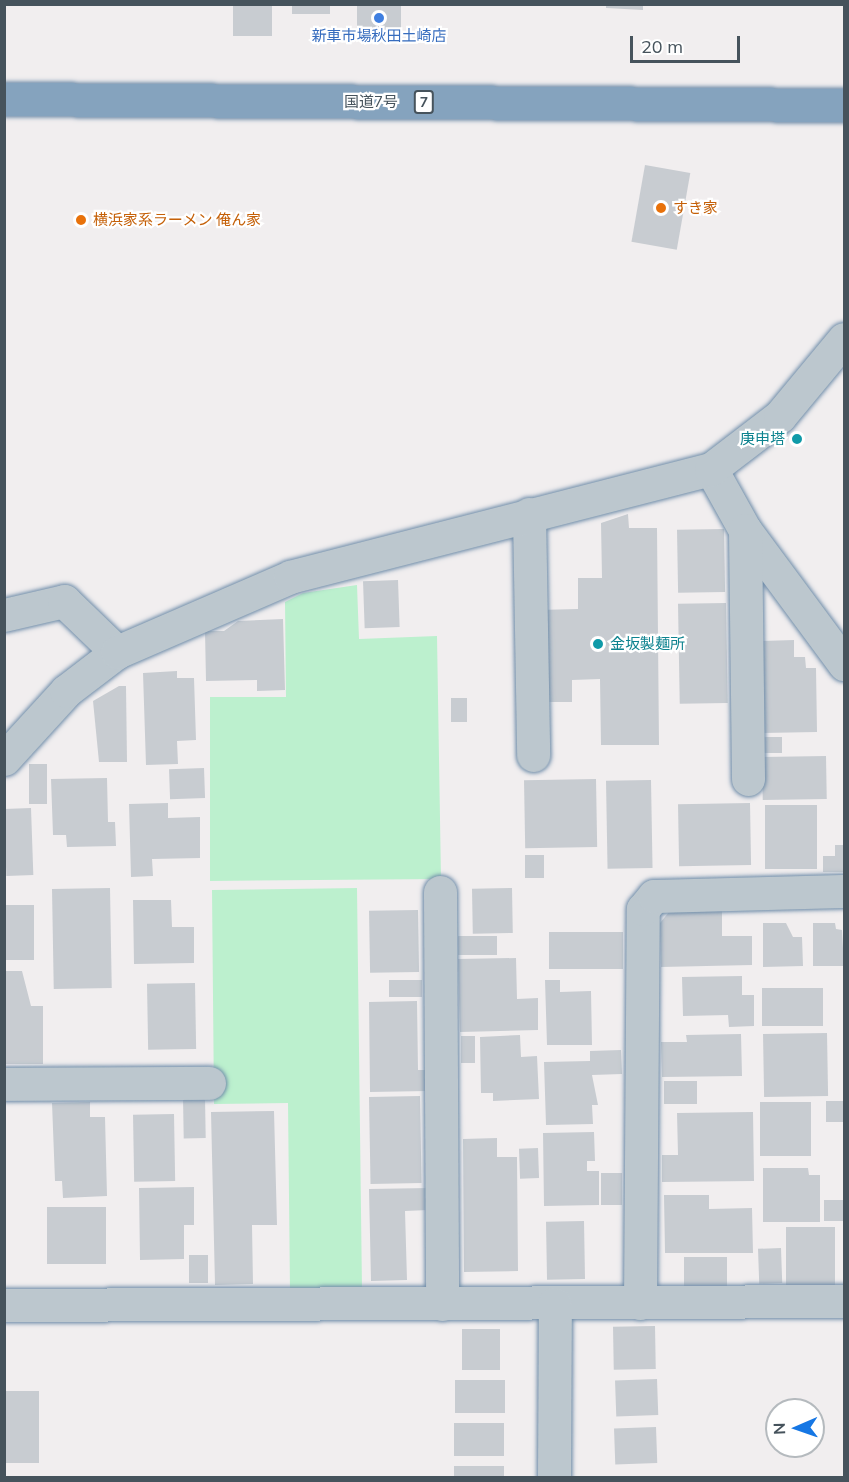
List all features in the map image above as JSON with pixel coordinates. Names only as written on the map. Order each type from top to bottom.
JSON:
[{"type":"highway","name":"国道7号","points":[[4,99],[844,105]]},
{"type":"street","points":[[4,759],[66,691],[117,652],[290,577],[711,469],[780,416],[844,339]]},
{"type":"street","points":[[711,469],[745,530],[844,664]]},
{"type":"street","points":[[529,514],[533,755]]},
{"type":"street","points":[[745,530],[748,779]]},
{"type":"street","points":[[4,615],[64,601],[117,652]]},
{"type":"street","points":[[640,1303],[643,909],[654,896],[844,891]]},
{"type":"street","points":[[440,892],[442,1304]]},
{"type":"street","points":[[4,1084],[210,1083]]},
{"type":"street","points":[[4,1305],[844,1301]]},
{"type":"street","points":[[554,1478],[555,1304]]},
{"type":"green space","points":[[357,585],[359,639],[437,636],[441,879],[210,881],[210,697],[286,697],[285,602],[303,593]]},
{"type":"green space","points":[[357,888],[362,1290],[290,1291],[288,1103],[214,1104],[212,890]]},
{"type":"building","points":[[233,4],[272,4],[272,36],[233,36]]},
{"type":"building","points":[[292,4],[330,4],[330,14],[292,14]]},
{"type":"building","points":[[606,4],[643,4],[643,10],[606,8]]},
{"type":"building","name":"新車市場秋田土崎店","points":[[357,5],[401,5],[401,31],[357,31]]},
{"type":"building","name":"すき家","points":[[645,165],[690,173],[677,250],[631,242]]},
{"type":"building","name":"金坂製麺所","points":[[628,514],[629,528],[657,528],[659,745],[601,745],[600,679],[572,680],[572,702],[539,702],[538,610],[578,609],[578,578],[602,578],[601,523]]},
{"type":"building","points":[[724,529],[725,592],[678,593],[677,530]]},
{"type":"building","points":[[398,580],[400,627],[365,628],[363,581]]},
{"type":"building","points":[[726,603],[728,703],[680,704],[678,604]]},
{"type":"building","points":[[283,619],[285,690],[257,691],[257,680],[206,681],[205,631],[224,631],[238,621]]},
{"type":"building","points":[[794,640],[794,657],[805,657],[806,668],[816,668],[817,732],[760,733],[759,641]]},
{"type":"building","points":[[177,671],[177,678],[194,678],[196,740],[177,741],[178,764],[146,765],[143,673]]},
{"type":"building","points":[[119,686],[126,686],[127,762],[99,762],[93,701]]},
{"type":"building","points":[[451,698],[467,698],[467,722],[451,722]]},
{"type":"building","points":[[758,737],[782,737],[782,753],[758,753]]},
{"type":"building","points":[[826,756],[827,799],[763,800],[762,757]]},
{"type":"building","points":[[29,764],[47,764],[47,804],[29,804]]},
{"type":"building","points":[[204,768],[205,798],[170,799],[169,769]]},
{"type":"building","points":[[107,778],[108,822],[115,822],[116,846],[67,847],[66,835],[53,835],[51,779]]},
{"type":"building","points":[[596,779],[597,847],[525,848],[524,780]]},
{"type":"building","points":[[651,780],[653,868],[608,869],[606,781]]},
{"type":"building","points":[[168,803],[168,818],[200,817],[200,858],[152,859],[153,876],[131,877],[129,804]]},
{"type":"building","points":[[750,803],[751,865],[679,866],[678,804]]},
{"type":"building","points":[[765,805],[817,805],[817,869],[765,869]]},
{"type":"building","points":[[31,808],[33,875],[6,876],[4,809]]},
{"type":"building","points":[[835,845],[844,845],[844,872],[823,872],[823,856],[835,856]]},
{"type":"building","points":[[525,855],[544,855],[544,878],[525,878]]},
{"type":"building","points":[[110,888],[112,988],[54,989],[52,889]]},
{"type":"building","points":[[512,888],[513,933],[473,934],[472,889]]},
{"type":"building","points":[[133,900],[171,900],[172,927],[194,927],[194,963],[134,964]]},
{"type":"building","points":[[4,905],[34,905],[34,960],[4,960]]},
{"type":"building","points":[[418,910],[419,972],[370,973],[369,911]]},
{"type":"building","points":[[722,911],[722,936],[752,936],[752,965],[661,967],[660,923],[669,912]]},
{"type":"building","points":[[763,923],[786,923],[793,937],[802,937],[803,966],[763,967]]},
{"type":"building","points":[[813,923],[835,923],[836,929],[842,930],[844,966],[813,966]]},
{"type":"building","points":[[549,932],[623,932],[623,969],[549,969]]},
{"type":"building","points":[[458,936],[497,936],[497,955],[458,955]]},
{"type":"building","points":[[516,958],[517,999],[538,998],[538,1030],[460,1032],[458,959]]},
{"type":"building","points":[[4,971],[22,971],[31,1006],[43,1006],[43,1064],[4,1064]]},
{"type":"building","points":[[742,976],[742,995],[754,995],[754,1026],[729,1027],[728,1015],[683,1016],[682,977]]},
{"type":"building","points":[[389,980],[422,980],[422,997],[389,997]]},
{"type":"building","points":[[545,980],[560,980],[560,992],[591,991],[592,1045],[547,1045]]},
{"type":"building","points":[[195,983],[196,1049],[148,1050],[147,984]]},
{"type":"building","points":[[762,988],[823,988],[823,1026],[762,1026]]},
{"type":"building","points":[[417,1001],[418,1070],[427,1070],[427,1091],[370,1092],[369,1002]]},
{"type":"building","points":[[827,1033],[828,1096],[764,1097],[763,1034]]},
{"type":"building","points":[[741,1034],[742,1076],[662,1077],[661,1042],[687,1042],[686,1035]]},
{"type":"building","points":[[520,1035],[521,1057],[537,1056],[539,1099],[493,1101],[493,1093],[481,1093],[480,1037]]},
{"type":"building","points":[[461,1036],[475,1036],[475,1063],[461,1063]]},
{"type":"building","points":[[621,1050],[622,1074],[592,1075],[598,1105],[592,1105],[593,1124],[546,1125],[544,1062],[590,1061],[590,1051]]},
{"type":"building","points":[[664,1081],[697,1081],[697,1104],[664,1104]]},
{"type":"building","points":[[420,1096],[422,1183],[371,1184],[369,1097]]},
{"type":"building","points":[[183,1097],[205,1097],[206,1138],[184,1138]]},
{"type":"building","points":[[826,1101],[844,1101],[844,1122],[826,1122]]},
{"type":"building","points":[[90,1102],[90,1117],[105,1117],[107,1196],[63,1198],[62,1181],[55,1181],[52,1103]]},
{"type":"building","points":[[760,1102],[811,1102],[811,1156],[760,1156]]},
{"type":"building","points":[[274,1111],[277,1225],[252,1225],[253,1284],[215,1285],[211,1112]]},
{"type":"building","points":[[753,1112],[754,1181],[662,1182],[662,1155],[678,1155],[677,1113]]},
{"type":"building","points":[[174,1114],[175,1181],[134,1182],[133,1115]]},
{"type":"building","points":[[594,1132],[595,1161],[587,1161],[587,1171],[599,1171],[599,1205],[544,1206],[543,1133]]},
{"type":"building","points":[[497,1138],[497,1157],[517,1157],[518,1271],[464,1272],[463,1139]]},
{"type":"building","points":[[538,1148],[539,1178],[520,1179],[519,1149]]},
{"type":"building","points":[[763,1168],[808,1168],[809,1175],[820,1175],[820,1222],[763,1222]]},
{"type":"building","points":[[601,1173],[622,1173],[622,1205],[601,1205]]},
{"type":"building","points":[[194,1187],[194,1225],[184,1225],[184,1259],[140,1260],[139,1188]]},
{"type":"building","points":[[429,1188],[429,1210],[405,1211],[407,1280],[371,1281],[369,1189]]},
{"type":"building","points":[[664,1195],[709,1195],[709,1209],[752,1208],[753,1253],[665,1253]]},
{"type":"building","points":[[824,1200],[844,1200],[844,1221],[824,1221]]},
{"type":"building","points":[[47,1207],[106,1207],[106,1264],[47,1264]]},
{"type":"building","points":[[584,1221],[585,1279],[547,1280],[546,1222]]},
{"type":"building","points":[[786,1227],[835,1227],[835,1286],[786,1286]]},
{"type":"building","points":[[781,1248],[782,1283],[759,1284],[758,1249]]},
{"type":"building","points":[[189,1255],[208,1255],[208,1283],[189,1283]]},
{"type":"building","points":[[684,1257],[727,1257],[727,1288],[684,1288]]},
{"type":"building","points":[[655,1326],[656,1369],[614,1370],[613,1327]]},
{"type":"building","points":[[462,1329],[500,1329],[500,1370],[462,1370]]},
{"type":"building","points":[[657,1379],[658,1415],[616,1416],[615,1380]]},
{"type":"building","points":[[455,1380],[505,1380],[505,1413],[455,1413]]},
{"type":"building","points":[[4,1391],[39,1391],[39,1463],[4,1463]]},
{"type":"building","points":[[454,1423],[504,1423],[504,1456],[454,1456]]},
{"type":"building","points":[[656,1427],[657,1463],[615,1464],[614,1428]]},
{"type":"building","points":[[454,1466],[504,1466],[504,1478],[454,1478]]},
{"type":"place","name":"新車市場秋田土崎店","points":[[379,18]]},
{"type":"place","name":"すき家","points":[[661,208]]},
{"type":"place","name":"横浜家系ラーメン 俺ん家","points":[[81,220]]},
{"type":"place","name":"庚申塔","points":[[797,439]]},
{"type":"place","name":"金坂製麺所","points":[[598,644]]}]
